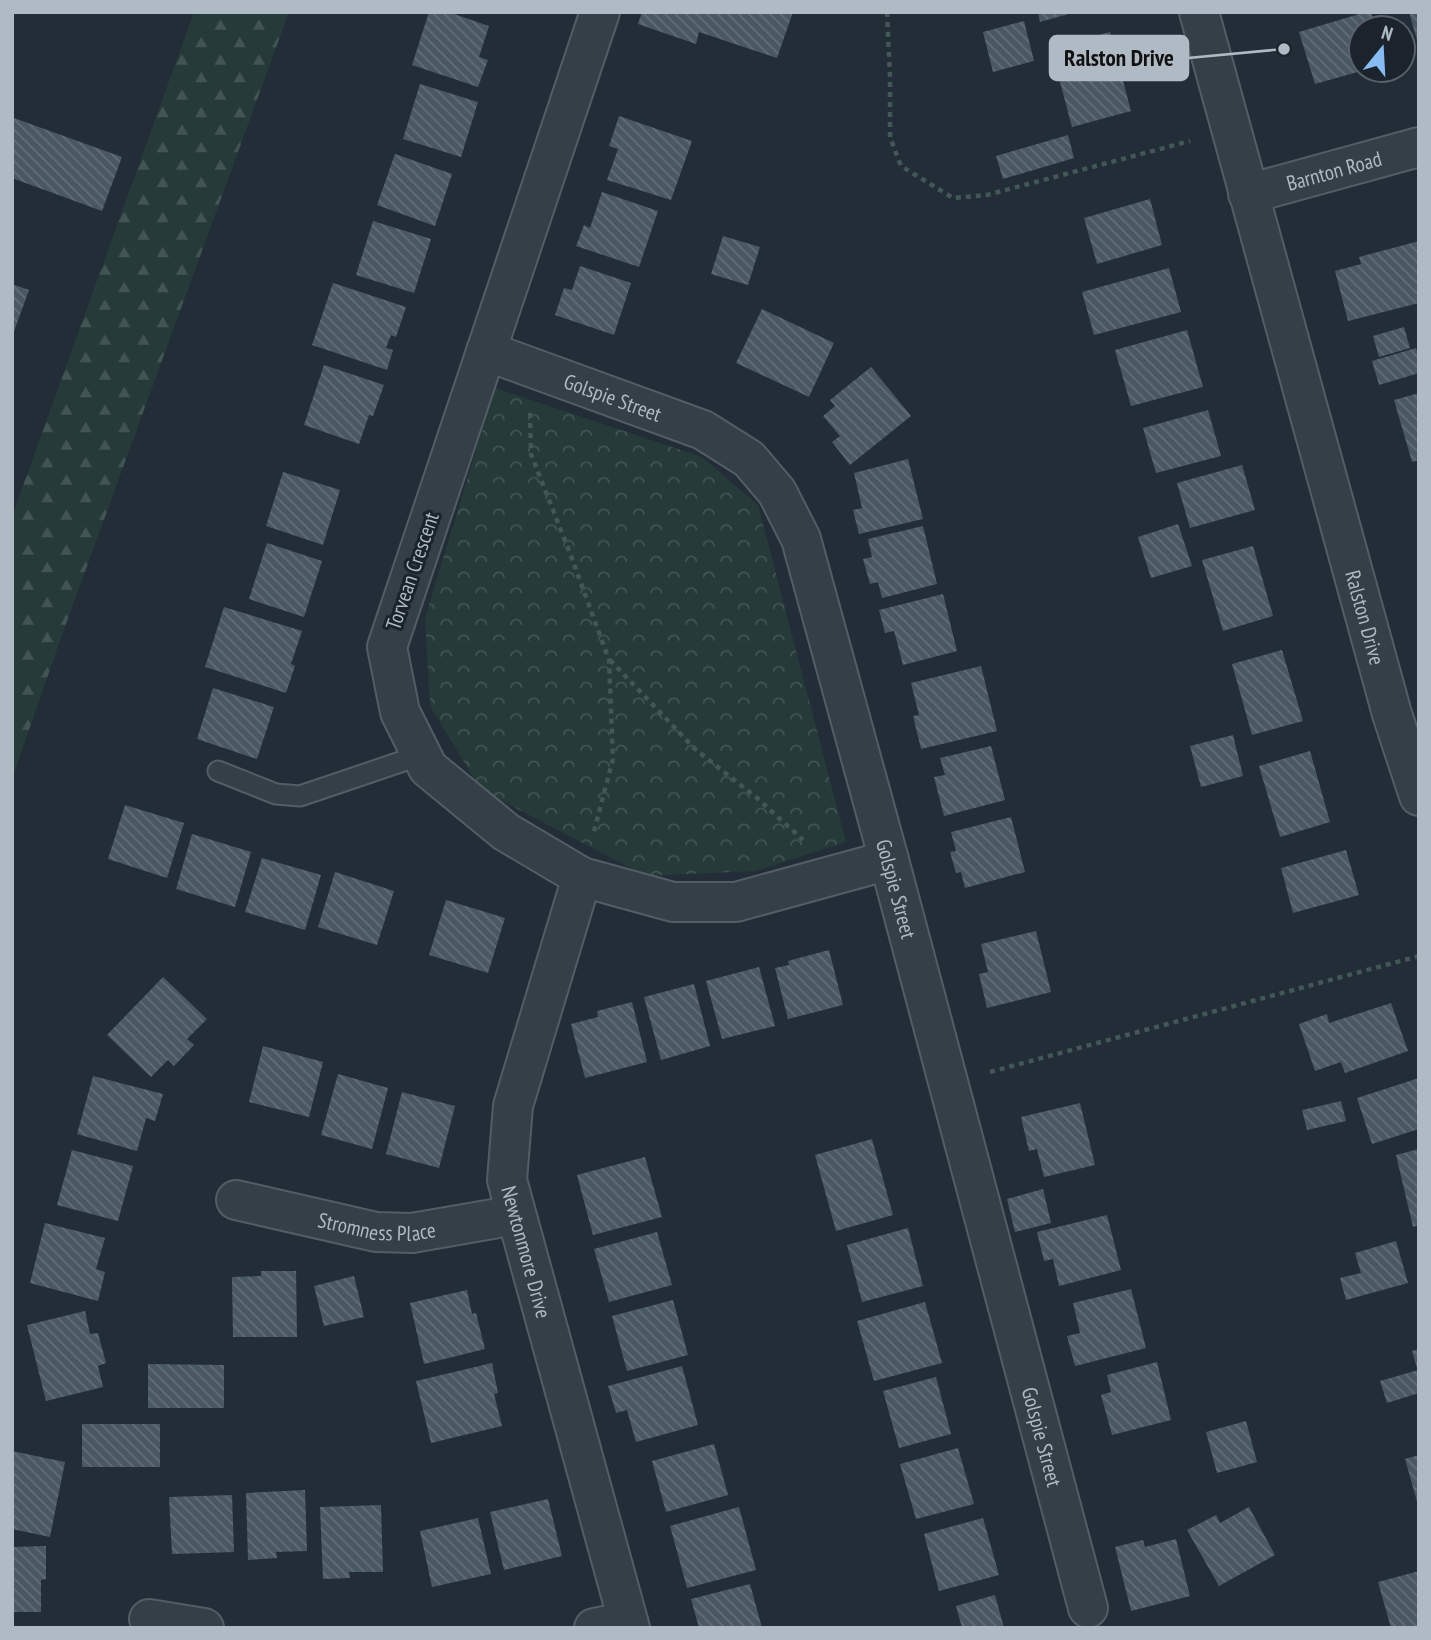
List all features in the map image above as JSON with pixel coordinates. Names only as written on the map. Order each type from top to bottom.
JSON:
[{"type":"street","name":"Torvean Crescent","points":[[600,12],[387,648],[400,712],[428,768],[506,832],[582,877],[673,902],[736,902],[889,860]]},
{"type":"street","name":"Ralston Drive","points":[[1199,12],[1392,714],[1419,796]]},
{"type":"street","name":"Barnton Road","points":[[1248,194],[1419,147]]},
{"type":"street","name":"Golspie Street","points":[[486,351],[702,430],[749,459],[777,492],[801,539],[1088,1608]]},
{"type":"street","name":"Newtonmore Drive","points":[[582,877],[513,1106],[507,1180],[617,1625]]},
{"type":"street","name":"Stromness Place","points":[[236,1200],[376,1231],[412,1233],[516,1216]]},
{"type":"street","points":[[149,1619],[204,1628]]},
{"type":"lane","points":[[218,771],[276,794],[300,796],[421,755]]},
{"type":"path","points":[[887,12],[890,137],[901,166],[953,198],[987,195],[1231,130]]},
{"type":"path","points":[[530,367],[531,454],[609,660],[612,759],[582,877]]},
{"type":"path","points":[[609,660],[695,749],[757,798],[839,874]]},
{"type":"path","points":[[948,1084],[1419,956]]},
{"type":"green space","points":[[194,12],[289,12],[12,779],[12,516]]},
{"type":"green space","points":[[495,388],[702,457],[758,505],[846,842],[755,871],[646,876],[481,790],[430,706],[425,618]]},
{"type":"building","points":[[429,12],[448,12],[489,26],[479,57],[488,60],[478,87],[412,65]]},
{"type":"building","points":[[642,12],[793,12],[777,58],[699,32],[696,44],[638,24]]},
{"type":"building","points":[[1038,12],[1072,12],[1072,13],[1040,22]]},
{"type":"building","points":[[1419,12],[1419,44],[1417,14],[1410,14]]},
{"type":"building","points":[[1347,18],[1347,75],[1315,84],[1299,32]]},
{"type":"building","points":[[1024,21],[1034,61],[993,72],[983,32]]},
{"type":"building","points":[[1110,32],[1131,111],[1072,127],[1051,48]]},
{"type":"building","points":[[420,84],[478,102],[461,157],[403,139]]},
{"type":"building","points":[[619,116],[692,141],[671,200],[607,180],[618,149],[609,146]]},
{"type":"building","points":[[14,118],[122,157],[102,211],[12,178]]},
{"type":"building","points":[[1068,135],[1074,158],[1003,179],[996,156]]},
{"type":"building","points":[[395,154],[452,174],[435,226],[377,205]]},
{"type":"building","points":[[602,192],[658,211],[639,267],[576,246],[584,225],[590,228]]},
{"type":"building","points":[[1150,199],[1162,245],[1097,264],[1084,218]]},
{"type":"building","points":[[373,221],[431,239],[414,293],[356,275]]},
{"type":"building","points":[[723,236],[760,247],[748,285],[711,274]]},
{"type":"building","points":[[1419,241],[1419,303],[1348,321],[1335,271],[1361,264],[1359,257]]},
{"type":"building","points":[[580,266],[631,283],[614,335],[555,315],[564,288],[572,290]]},
{"type":"building","points":[[1169,268],[1181,312],[1094,335],[1082,292]]},
{"type":"building","points":[[333,283],[406,307],[396,337],[391,335],[386,348],[393,350],[387,370],[312,345]]},
{"type":"building","points":[[12,284],[29,290],[13,334],[12,334]]},
{"type":"building","points":[[762,309],[834,343],[809,397],[736,363]]},
{"type":"building","points":[[1404,327],[1410,348],[1379,357],[1373,336]]},
{"type":"building","points":[[1187,330],[1203,387],[1131,406],[1115,350]]},
{"type":"building","points":[[1416,348],[1419,373],[1379,385],[1372,361]]},
{"type":"building","points":[[324,365],[384,385],[373,416],[369,415],[359,444],[304,425]]},
{"type":"building","points":[[871,367],[911,416],[850,465],[832,442],[840,436],[823,416],[835,406],[830,400]]},
{"type":"building","points":[[1419,393],[1419,460],[1412,462],[1394,400]]},
{"type":"building","points":[[1208,410],[1221,456],[1156,473],[1143,428]]},
{"type":"building","points":[[908,459],[923,519],[859,534],[853,510],[862,508],[854,473]]},
{"type":"building","points":[[1242,465],[1255,510],[1190,528],[1177,483]]},
{"type":"building","points":[[283,472],[340,490],[323,545],[266,526]]},
{"type":"building","points":[[1178,524],[1192,566],[1151,578],[1138,537]]},
{"type":"building","points":[[923,526],[937,584],[882,598],[878,582],[870,584],[863,559],[872,557],[868,539]]},
{"type":"building","points":[[267,543],[322,561],[304,617],[249,599]]},
{"type":"building","points":[[1253,546],[1273,616],[1223,631],[1202,560]]},
{"type":"building","points":[[943,594],[957,651],[903,665],[894,631],[885,633],[879,610]]},
{"type":"building","points":[[224,607],[302,631],[291,664],[295,666],[286,693],[205,667]]},
{"type":"building","points":[[1282,650],[1303,721],[1252,735],[1232,664]]},
{"type":"building","points":[[981,666],[997,731],[921,749],[913,716],[919,715],[911,683]]},
{"type":"building","points":[[213,688],[274,707],[257,759],[197,739]]},
{"type":"building","points":[[1233,735],[1243,776],[1201,787],[1190,746]]},
{"type":"building","points":[[991,746],[1005,800],[944,816],[934,777],[945,775],[940,758]]},
{"type":"building","points":[[1310,751],[1330,822],[1280,837],[1259,766]]},
{"type":"building","points":[[125,805],[184,823],[167,878],[108,859]]},
{"type":"building","points":[[1011,817],[1025,872],[965,888],[961,872],[956,873],[950,852],[956,851],[951,832]]},
{"type":"building","points":[[192,834],[251,852],[235,907],[176,889]]},
{"type":"building","points":[[1346,850],[1359,895],[1293,913],[1281,868]]},
{"type":"building","points":[[262,858],[321,875],[305,930],[245,912]]},
{"type":"building","points":[[335,872],[394,891],[377,945],[318,927]]},
{"type":"building","points":[[446,900],[505,918],[488,973],[429,955]]},
{"type":"building","points":[[1036,931],[1051,992],[987,1008],[979,974],[988,972],[981,944]]},
{"type":"building","points":[[829,950],[843,1005],[788,1019],[775,968],[789,965],[788,961]]},
{"type":"building","points":[[759,967],[775,1026],[722,1039],[706,981]]},
{"type":"building","points":[[163,977],[207,1019],[187,1039],[194,1045],[174,1066],[168,1060],[151,1077],[107,1035]]},
{"type":"building","points":[[694,984],[710,1046],[661,1060],[644,997]]},
{"type":"building","points":[[632,1002],[647,1062],[585,1078],[571,1024],[598,1017],[597,1011]]},
{"type":"building","points":[[1391,1003],[1408,1051],[1345,1073],[1341,1062],[1315,1071],[1299,1024],[1327,1014],[1329,1023]]},
{"type":"building","points":[[263,1046],[323,1062],[309,1117],[249,1102]]},
{"type":"building","points":[[338,1074],[388,1088],[372,1149],[321,1135]]},
{"type":"building","points":[[93,1076],[163,1094],[155,1121],[146,1118],[137,1151],[77,1134]]},
{"type":"building","points":[[1419,1078],[1419,1129],[1372,1144],[1357,1098]]},
{"type":"building","points":[[402,1092],[455,1106],[439,1168],[386,1154]]},
{"type":"building","points":[[1341,1101],[1346,1121],[1307,1130],[1302,1110]]},
{"type":"building","points":[[1080,1103],[1095,1165],[1044,1177],[1037,1149],[1029,1151],[1021,1117]]},
{"type":"building","points":[[872,1139],[893,1215],[836,1231],[815,1155]]},
{"type":"building","points":[[1419,1149],[1419,1225],[1413,1227],[1396,1155]]},
{"type":"building","points":[[72,1150],[133,1166],[118,1221],[57,1205]]},
{"type":"building","points":[[645,1157],[662,1217],[593,1235],[577,1175]]},
{"type":"building","points":[[1043,1189],[1051,1223],[1015,1232],[1007,1199]]},
{"type":"building","points":[[1107,1215],[1121,1270],[1059,1286],[1053,1259],[1044,1261],[1037,1232]]},
{"type":"building","points":[[45,1223],[105,1238],[96,1269],[105,1272],[98,1301],[30,1283]]},
{"type":"building","points":[[908,1228],[923,1286],[862,1302],[847,1245]]},
{"type":"building","points":[[657,1232],[672,1285],[609,1302],[594,1249]]},
{"type":"building","points":[[1396,1241],[1408,1283],[1346,1300],[1340,1278],[1361,1273],[1355,1253]]},
{"type":"building","points":[[261,1271],[296,1271],[297,1337],[233,1337],[232,1277],[261,1276]]},
{"type":"building","points":[[354,1276],[364,1317],[324,1326],[314,1286]]},
{"type":"building","points":[[1131,1289],[1146,1348],[1075,1366],[1067,1336],[1080,1333],[1073,1303]]},
{"type":"building","points":[[467,1290],[472,1314],[476,1313],[485,1349],[424,1364],[410,1303]]},
{"type":"building","points":[[673,1300],[688,1355],[627,1371],[612,1316]]},
{"type":"building","points":[[925,1302],[942,1363],[874,1381],[857,1321]]},
{"type":"building","points":[[85,1311],[90,1334],[98,1333],[106,1363],[98,1366],[103,1387],[46,1401],[27,1325]]},
{"type":"building","points":[[1419,1349],[1419,1368],[1417,1368],[1412,1351]]},
{"type":"building","points":[[1157,1362],[1171,1420],[1112,1435],[1101,1395],[1111,1392],[1107,1375]]},
{"type":"building","points":[[492,1363],[498,1393],[494,1394],[502,1426],[431,1443],[416,1381]]},
{"type":"building","points":[[148,1364],[224,1365],[224,1408],[148,1408]]},
{"type":"building","points":[[682,1366],[698,1425],[636,1442],[627,1410],[616,1413],[608,1386]]},
{"type":"building","points":[[1418,1370],[1419,1393],[1387,1403],[1380,1381]]},
{"type":"building","points":[[936,1377],[951,1434],[899,1448],[883,1391]]},
{"type":"building","points":[[1246,1421],[1257,1462],[1217,1473],[1206,1432]]},
{"type":"building","points":[[82,1424],[160,1424],[160,1467],[82,1467]]},
{"type":"building","points":[[714,1444],[728,1495],[666,1512],[652,1461]]},
{"type":"building","points":[[958,1448],[974,1504],[916,1519],[900,1464]]},
{"type":"building","points":[[12,1451],[65,1462],[50,1537],[12,1529]]},
{"type":"building","points":[[1419,1455],[1419,1505],[1418,1505],[1405,1459]]},
{"type":"building","points":[[305,1490],[307,1551],[276,1552],[277,1558],[248,1560],[246,1493]]},
{"type":"building","points":[[232,1495],[234,1552],[172,1554],[169,1497]]},
{"type":"building","points":[[548,1499],[562,1556],[504,1570],[490,1512]]},
{"type":"building","points":[[381,1505],[383,1572],[349,1572],[350,1578],[323,1579],[320,1507]]},
{"type":"building","points":[[739,1507],[756,1570],[687,1588],[670,1526]]},
{"type":"building","points":[[1249,1507],[1275,1555],[1219,1586],[1187,1530],[1216,1515],[1220,1523]]},
{"type":"building","points":[[478,1518],[491,1574],[432,1587],[420,1531]]},
{"type":"building","points":[[983,1518],[999,1575],[939,1591],[924,1534]]},
{"type":"building","points":[[1176,1539],[1190,1596],[1131,1611],[1115,1547],[1143,1540],[1145,1547]]},
{"type":"building","points":[[46,1546],[46,1579],[41,1580],[41,1612],[12,1612],[12,1547]]},
{"type":"building","points":[[1419,1571],[1419,1628],[1391,1628],[1378,1582]]},
{"type":"building","points":[[750,1584],[762,1628],[699,1628],[691,1599]]},
{"type":"building","points":[[995,1595],[1004,1628],[962,1628],[956,1606]]},
{"type":"place","name":"Ralston Drive","points":[[1284,49]]}]
